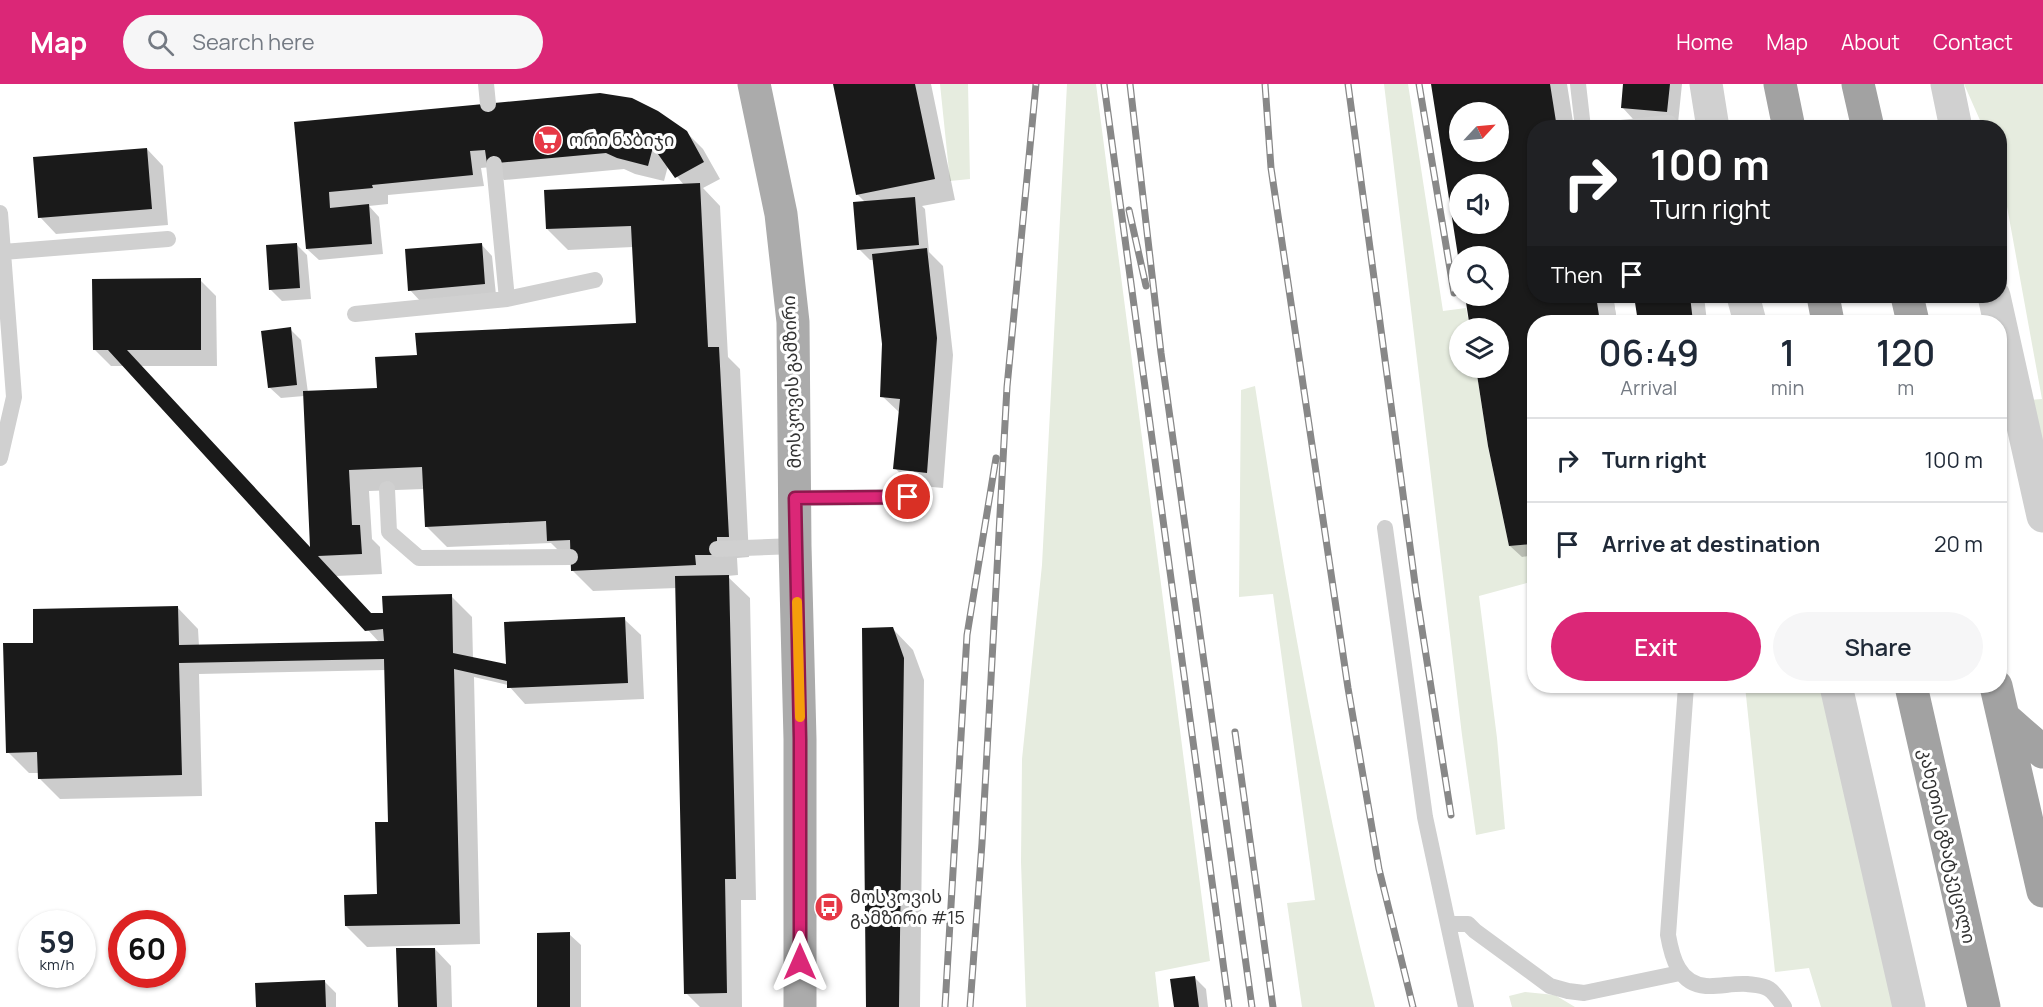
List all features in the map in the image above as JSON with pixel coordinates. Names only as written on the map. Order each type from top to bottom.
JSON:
[{"type":"highway","points":[[1780,84],[1787,120]]},
{"type":"highway","points":[[1858,84],[1866,120]]},
{"type":"highway","name":"კახეთის გზატკეცილი","points":[[1913,693],[1984,1007]]},
{"type":"highway","points":[[1998,693],[2043,891]]},
{"type":"highway","points":[[2003,717],[2043,752]]},
{"type":"main road","name":"მოსკოვის გამზირი","points":[[754,84],[781,214],[793,322],[800,739],[800,1007]]},
{"type":"street","points":[[1706,84],[1712,120]]},
{"type":"street","points":[[1947,84],[1954,120]]},
{"type":"street","points":[[2007,354],[2043,516]]},
{"type":"street","points":[[1838,693],[1909,1007]]},
{"type":"lane","points":[[486,84],[488,104]]},
{"type":"lane","points":[[1578,84],[1582,120]]},
{"type":"lane","points":[[494,164],[507,299]]},
{"type":"lane","points":[[0,213],[14,397],[0,458]]},
{"type":"lane","points":[[3,252],[168,239]]},
{"type":"lane","points":[[355,314],[507,299],[595,280]]},
{"type":"lane","points":[[387,489],[389,532],[419,558],[570,557]]},
{"type":"lane","points":[[795,498],[908,497]]},
{"type":"lane","points":[[1385,528],[1425,817],[1466,1007]]},
{"type":"lane","points":[[717,549],[795,546]]},
{"type":"lane","points":[[1685,693],[1668,935],[1672,956],[1680,973],[1692,984],[1761,986],[1770,990],[1784,1007]]},
{"type":"lane","points":[[1448,924],[1468,924],[1550,986],[1568,991],[1584,993],[1680,973]]},
{"type":"shaded area","points":[[940,84],[968,84],[970,179],[950,181]]},
{"type":"shaded area","points":[[1067,84],[1096,84],[1210,961],[1155,972],[1159,1007],[1026,1007],[1021,862],[1022,759],[1042,565]]},
{"type":"shaded area","points":[[1384,84],[1408,84],[1443,311],[1466,308],[1468,318],[1449,318],[1449,378],[1478,378],[1488,447],[1509,546],[1527,544],[1527,583],[1479,596],[1497,738],[1505,829],[1476,835]]},
{"type":"shaded area","points":[[1964,84],[2043,84],[2043,471],[2030,400],[2042,399],[2007,206],[2007,120],[1980,120]]},
{"type":"shaded area","points":[[1255,386],[1280,543],[1323,776],[1375,1007],[1302,1007],[1287,903],[1315,900],[1273,594],[1239,597],[1241,390]]},
{"type":"shaded area","points":[[1746,693],[1829,693],[1900,1007],[1821,1007],[1809,968],[1775,972]]},
{"type":"shaded area","points":[[1525,992],[1555,995],[1575,1007],[1512,1007],[1509,996]]},
{"type":"building","points":[[833,84],[915,84],[935,179],[856,195]]},
{"type":"building","points":[[1431,84],[1550,84],[1556,120],[1527,120],[1527,303],[1597,303],[1599,315],[1527,315],[1527,544],[1509,546],[1488,446],[1478,378],[1509,378],[1509,318],[1468,318],[1467,306],[1509,306],[1509,246],[1456,246],[1455,234],[1509,234],[1509,174],[1449,174],[1449,199]]},
{"type":"building","points":[[1623,84],[1670,84],[1667,112],[1621,108]]},
{"type":"building","points":[[600,93],[632,98],[658,111],[687,131],[704,162],[675,178],[653,147],[648,166],[606,153],[487,164],[485,150],[470,151],[473,175],[372,185],[373,188],[329,192],[330,208],[369,204],[372,244],[306,249],[294,122]]},
{"type":"building","points":[[147,148],[152,209],[38,218],[33,157]]},
{"type":"building","points":[[700,183],[708,347],[719,347],[729,537],[717,537],[717,555],[695,555],[696,565],[571,571],[570,540],[547,541],[546,521],[425,527],[422,467],[349,470],[352,525],[360,525],[362,554],[318,556],[371,613],[383,613],[382,596],[452,594],[453,653],[506,664],[504,622],[625,617],[628,683],[507,688],[507,681],[454,669],[460,924],[345,926],[344,895],[377,894],[375,822],[388,822],[384,659],[179,663],[182,775],[38,779],[37,752],[6,753],[3,643],[33,643],[33,609],[178,606],[179,645],[384,641],[383,629],[365,631],[108,350],[93,350],[92,279],[201,278],[201,350],[127,350],[310,547],[303,391],[377,388],[375,357],[417,355],[415,333],[636,323],[631,226],[546,229],[544,190]]},
{"type":"building","points":[[915,197],[919,245],[857,250],[853,202]]},
{"type":"building","points":[[297,243],[300,288],[269,290],[266,245]]},
{"type":"building","points":[[482,243],[485,284],[408,291],[405,249]]},
{"type":"building","points":[[927,248],[937,338],[927,473],[893,469],[900,399],[880,397],[882,344],[872,254]]},
{"type":"building","points":[[1635,303],[1691,303],[1692,315],[1637,315]]},
{"type":"building","points":[[291,327],[297,385],[268,388],[261,331]]},
{"type":"building","points":[[729,575],[736,879],[725,879],[727,993],[684,994],[675,576]]},
{"type":"building","points":[[893,627],[904,658],[899,1007],[866,1007],[862,628]]},
{"type":"building","points":[[570,932],[570,1007],[537,1007],[537,933]]},
{"type":"building","points":[[396,948],[435,948],[437,1007],[398,1007]]},
{"type":"building","points":[[1195,976],[1199,1007],[1174,1007],[1170,979]]},
{"type":"building","points":[[325,980],[326,1007],[256,1007],[255,983]]},
{"type":"railway","points":[[970,1007],[982,843],[1007,387],[1036,84]]},
{"type":"railway","points":[[1104,84],[1229,1007]]},
{"type":"railway","points":[[1130,84],[1161,353],[1252,1007]]},
{"type":"railway","points":[[1265,84],[1271,168],[1348,688],[1379,869],[1413,1007]]},
{"type":"railway","points":[[1348,84],[1416,591],[1451,815]]},
{"type":"railway","points":[[1419,84],[1449,263]]},
{"type":"railway","points":[[1129,210],[1146,286]]},
{"type":"railway","points":[[945,1007],[967,635],[996,458]]},
{"type":"railway","points":[[1235,732],[1273,1007]]},
{"type":"slow traffic","points":[[797,602],[800,717]]},
{"type":"place","name":"ორი ნაბიჯი","points":[[548,140]]},
{"type":"place","name":"მოსკოვის გამზირი #15","points":[[829,907]]},
{"type":"route","points":[[800,962],[800,739],[795,498],[908,497]]}]
